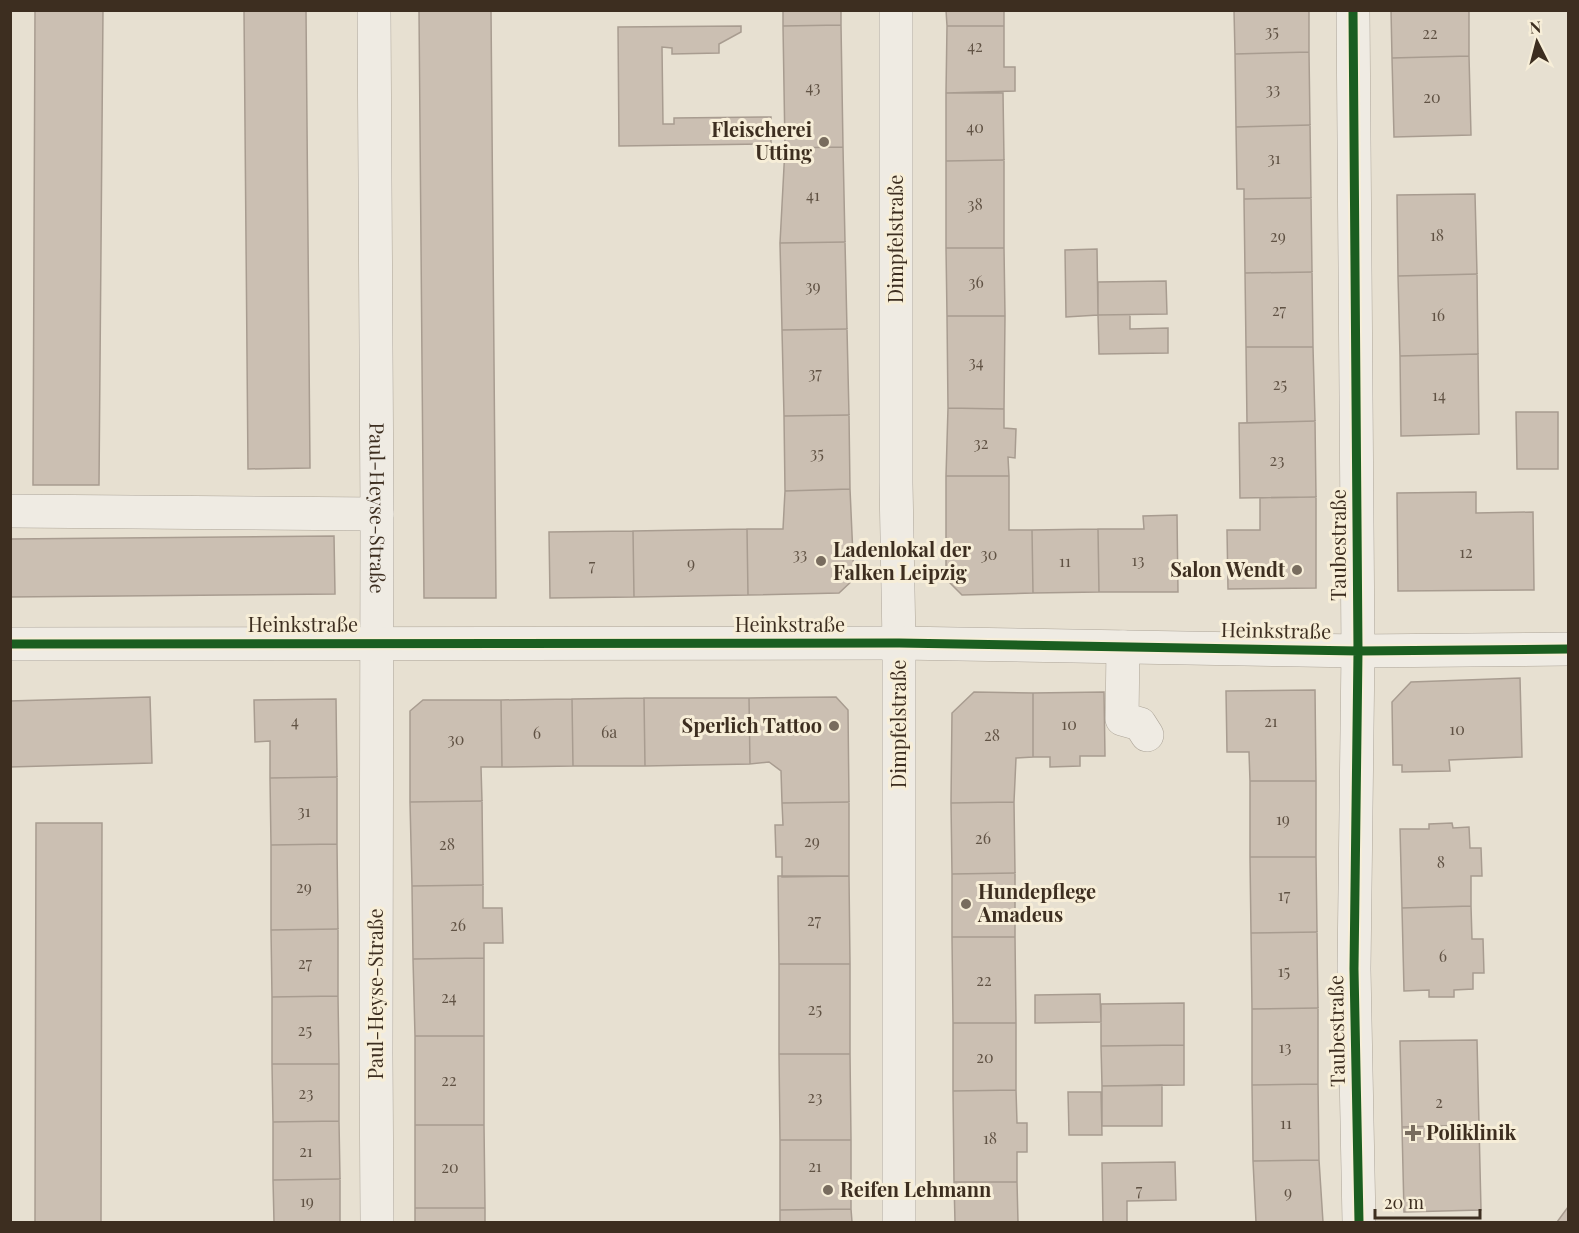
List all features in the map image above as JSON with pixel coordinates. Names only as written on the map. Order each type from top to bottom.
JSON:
[{"type":"street","name":"Paul-Heyse-Straße","points":[[374,10],[377,1222]]},
{"type":"street","name":"Dimpfelstraße","points":[[896,10],[899,1222]]},
{"type":"street","name":"Taubestraße","points":[[1353,10],[1358,651],[1354,969],[1359,1222]]},
{"type":"street","points":[[10,511],[377,513]]},
{"type":"street","name":"Heinkstraße","points":[[10,644],[899,643],[1358,651],[1569,650]]},
{"type":"street","points":[[1123,647],[1122,719],[1140,724],[1147,735]]},
{"type":"building","points":[[35,10],[103,10],[99,485],[33,485]]},
{"type":"building","points":[[244,10],[306,10],[310,468],[248,469]]},
{"type":"building","points":[[419,10],[491,10],[496,598],[424,598]]},
{"type":"building","points":[[783,10],[841,10],[841,25],[783,26]]},
{"type":"building","points":[[946,10],[1004,10],[1004,26],[947,26]]},
{"type":"building","points":[[1234,10],[1309,10],[1309,52],[1235,54]]},
{"type":"building","points":[[1391,10],[1469,10],[1469,56],[1392,58]]},
{"type":"building","points":[[841,25],[843,147],[785,148],[783,26]]},
{"type":"building","points":[[741,26],[741,32],[719,44],[719,53],[672,54],[672,48],[662,47],[663,124],[674,124],[674,118],[771,117],[771,144],[619,146],[618,27]]},
{"type":"building","points":[[947,26],[1004,26],[1004,67],[1015,67],[1015,91],[946,93]]},
{"type":"building","points":[[1309,52],[1310,125],[1236,127],[1235,54]]},
{"type":"building","points":[[1469,56],[1471,135],[1394,137],[1392,58]]},
{"type":"building","points":[[946,93],[1003,93],[1004,160],[946,161]]},
{"type":"building","points":[[1310,125],[1311,198],[1244,199],[1244,189],[1237,189],[1236,127]]},
{"type":"building","points":[[843,147],[845,242],[780,243],[785,148]]},
{"type":"building","points":[[1004,160],[1004,248],[946,248],[946,161]]},
{"type":"building","points":[[1475,194],[1477,274],[1398,276],[1397,195]]},
{"type":"building","points":[[1311,198],[1312,272],[1245,273],[1244,199]]},
{"type":"building","points":[[845,242],[847,329],[782,330],[780,243]]},
{"type":"building","points":[[946,248],[1004,248],[1005,316],[947,316]]},
{"type":"building","points":[[1097,249],[1098,315],[1066,317],[1065,250]]},
{"type":"building","points":[[1312,272],[1313,347],[1246,347],[1245,273]]},
{"type":"building","points":[[1477,274],[1478,354],[1400,356],[1398,276]]},
{"type":"building","points":[[1166,281],[1167,314],[1098,315],[1098,282]]},
{"type":"building","points":[[1098,315],[1130,315],[1130,329],[1168,328],[1168,353],[1099,354]]},
{"type":"building","points":[[947,316],[1005,316],[1004,409],[948,408]]},
{"type":"building","points":[[847,329],[849,415],[784,416],[782,330]]},
{"type":"building","points":[[1246,347],[1313,347],[1315,421],[1247,423]]},
{"type":"building","points":[[1478,354],[1479,434],[1401,436],[1400,356]]},
{"type":"building","points":[[948,408],[1004,409],[1004,428],[1016,429],[1015,458],[1008,457],[1009,476],[946,476]]},
{"type":"building","points":[[1516,412],[1558,412],[1558,469],[1517,469]]},
{"type":"building","points":[[849,415],[850,489],[785,491],[784,416]]},
{"type":"building","points":[[1315,421],[1316,497],[1240,498],[1239,423]]},
{"type":"building","points":[[946,476],[1009,476],[1009,530],[1032,530],[1033,593],[962,595],[946,579]]},
{"type":"building","points":[[850,489],[854,579],[839,593],[748,595],[747,529],[783,529],[785,491]]},
{"type":"building","points":[[1476,492],[1476,513],[1533,512],[1534,590],[1398,591],[1397,493]]},
{"type":"building","points":[[1316,497],[1316,588],[1228,589],[1227,530],[1260,530],[1260,498]]},
{"type":"building","points":[[1177,515],[1178,592],[1099,592],[1098,529],[1144,529],[1143,516]]},
{"type":"building","points":[[747,529],[748,595],[634,597],[633,531]]},
{"type":"building","points":[[1098,529],[1099,592],[1033,593],[1032,530]]},
{"type":"building","points":[[633,531],[634,597],[550,598],[549,532]]},
{"type":"building","points":[[334,536],[335,594],[10,597],[10,539]]},
{"type":"building","points":[[1520,678],[1522,757],[1449,760],[1450,771],[1402,772],[1402,765],[1393,765],[1392,702],[1411,682]]},
{"type":"building","points":[[1315,690],[1316,781],[1250,781],[1249,752],[1227,752],[1226,691]]},
{"type":"building","points":[[974,692],[1033,693],[1033,757],[1016,758],[1014,802],[951,803],[952,713]]},
{"type":"building","points":[[1104,692],[1105,756],[1080,756],[1080,766],[1050,767],[1050,757],[1033,757],[1033,693]]},
{"type":"building","points":[[150,697],[152,763],[10,767],[10,701]]},
{"type":"building","points":[[836,697],[848,710],[849,802],[782,803],[781,771],[769,762],[750,764],[749,698]]},
{"type":"building","points":[[644,698],[645,766],[573,766],[572,699]]},
{"type":"building","points":[[644,698],[749,698],[750,764],[645,766]]},
{"type":"building","points":[[336,699],[337,777],[270,778],[270,741],[255,742],[254,700]]},
{"type":"building","points":[[572,699],[573,766],[502,767],[501,700]]},
{"type":"building","points":[[423,700],[501,700],[502,767],[481,767],[482,801],[410,802],[410,711]]},
{"type":"building","points":[[337,777],[337,844],[271,845],[270,778]]},
{"type":"building","points":[[1250,781],[1316,781],[1316,857],[1250,857]]},
{"type":"building","points":[[482,801],[483,885],[412,886],[410,802]]},
{"type":"building","points":[[849,802],[849,876],[782,877],[782,857],[776,857],[775,825],[783,825],[782,803]]},
{"type":"building","points":[[1014,802],[1015,873],[952,874],[951,803]]},
{"type":"building","points":[[36,823],[102,823],[101,1222],[35,1222]]},
{"type":"building","points":[[1452,823],[1453,828],[1469,827],[1470,848],[1481,848],[1482,876],[1471,876],[1471,906],[1402,908],[1400,829],[1429,829],[1429,824]]},
{"type":"building","points":[[337,844],[338,929],[271,930],[271,845]]},
{"type":"building","points":[[1250,857],[1316,857],[1317,932],[1251,933]]},
{"type":"building","points":[[1015,873],[1015,937],[952,937],[952,874]]},
{"type":"building","points":[[778,876],[849,876],[850,964],[779,964]]},
{"type":"building","points":[[483,885],[483,908],[502,908],[503,943],[484,943],[484,958],[413,959],[412,886]]},
{"type":"building","points":[[1471,906],[1472,939],[1483,939],[1484,973],[1473,973],[1473,989],[1454,990],[1454,997],[1429,997],[1429,990],[1404,991],[1402,908]]},
{"type":"building","points":[[338,929],[338,996],[272,997],[271,930]]},
{"type":"building","points":[[1317,932],[1318,1008],[1252,1009],[1251,933]]},
{"type":"building","points":[[952,937],[1015,937],[1016,1023],[953,1023]]},
{"type":"building","points":[[484,958],[484,1036],[415,1036],[413,959]]},
{"type":"building","points":[[779,964],[850,964],[850,1054],[779,1054]]},
{"type":"building","points":[[1100,994],[1101,1022],[1035,1023],[1035,995]]},
{"type":"building","points":[[338,996],[339,1064],[272,1064],[272,997]]},
{"type":"building","points":[[1184,1003],[1184,1045],[1101,1046],[1101,1004]]},
{"type":"building","points":[[1318,1008],[1318,1084],[1252,1085],[1252,1009]]},
{"type":"building","points":[[953,1023],[1016,1023],[1016,1090],[953,1091]]},
{"type":"building","points":[[415,1036],[484,1036],[484,1125],[415,1125]]},
{"type":"building","points":[[1477,1040],[1479,1125],[1402,1127],[1400,1041]]},
{"type":"building","points":[[1184,1045],[1184,1085],[1102,1086],[1101,1046]]},
{"type":"building","points":[[779,1054],[850,1054],[851,1140],[780,1140]]},
{"type":"building","points":[[272,1064],[339,1064],[339,1121],[273,1122]]},
{"type":"building","points":[[1318,1084],[1319,1160],[1253,1161],[1252,1085]]},
{"type":"building","points":[[1162,1085],[1162,1126],[1102,1126],[1102,1086]]},
{"type":"building","points":[[1016,1090],[1017,1123],[1027,1123],[1027,1152],[1017,1152],[1017,1182],[954,1182],[953,1091]]},
{"type":"building","points":[[1068,1092],[1101,1092],[1102,1135],[1069,1135]]},
{"type":"building","points":[[339,1121],[340,1179],[273,1180],[273,1122]]},
{"type":"building","points":[[415,1125],[484,1125],[485,1208],[415,1208]]},
{"type":"building","points":[[1479,1125],[1481,1210],[1404,1212],[1402,1127]]},
{"type":"building","points":[[780,1140],[851,1140],[851,1209],[780,1210]]},
{"type":"building","points":[[1319,1160],[1323,1222],[1256,1222],[1253,1161]]},
{"type":"building","points":[[1175,1162],[1176,1200],[1127,1201],[1127,1222],[1103,1222],[1102,1163]]},
{"type":"building","points":[[340,1179],[340,1222],[274,1222],[273,1180]]},
{"type":"building","points":[[954,1182],[1017,1182],[1018,1222],[955,1222]]},
{"type":"building","points":[[1568,1207],[1568,1222],[1557,1222]]},
{"type":"building","points":[[415,1208],[485,1208],[485,1222],[415,1222]]},
{"type":"building","points":[[851,1209],[852,1222],[780,1222],[780,1210]]},
{"type":"cycle path","points":[[1353,10],[1358,651],[1354,969],[1359,1222]]},
{"type":"cycle path","points":[[10,644],[899,643],[1358,651],[1568,649]]},
{"type":"place","name":"Fleischerei Utting","points":[[824,142]]},
{"type":"place","name":"Ladenlokal der Falken Leipzig","points":[[821,561]]},
{"type":"place","name":"Salon Wendt","points":[[1297,570]]},
{"type":"place","name":"Sperlich Tattoo","points":[[834,726]]},
{"type":"place","name":"Hundepflege Amadeus","points":[[966,904]]},
{"type":"place","name":"Poliklinik","points":[[1413,1133]]},
{"type":"place","name":"Reifen Lehmann","points":[[828,1190]]}]
